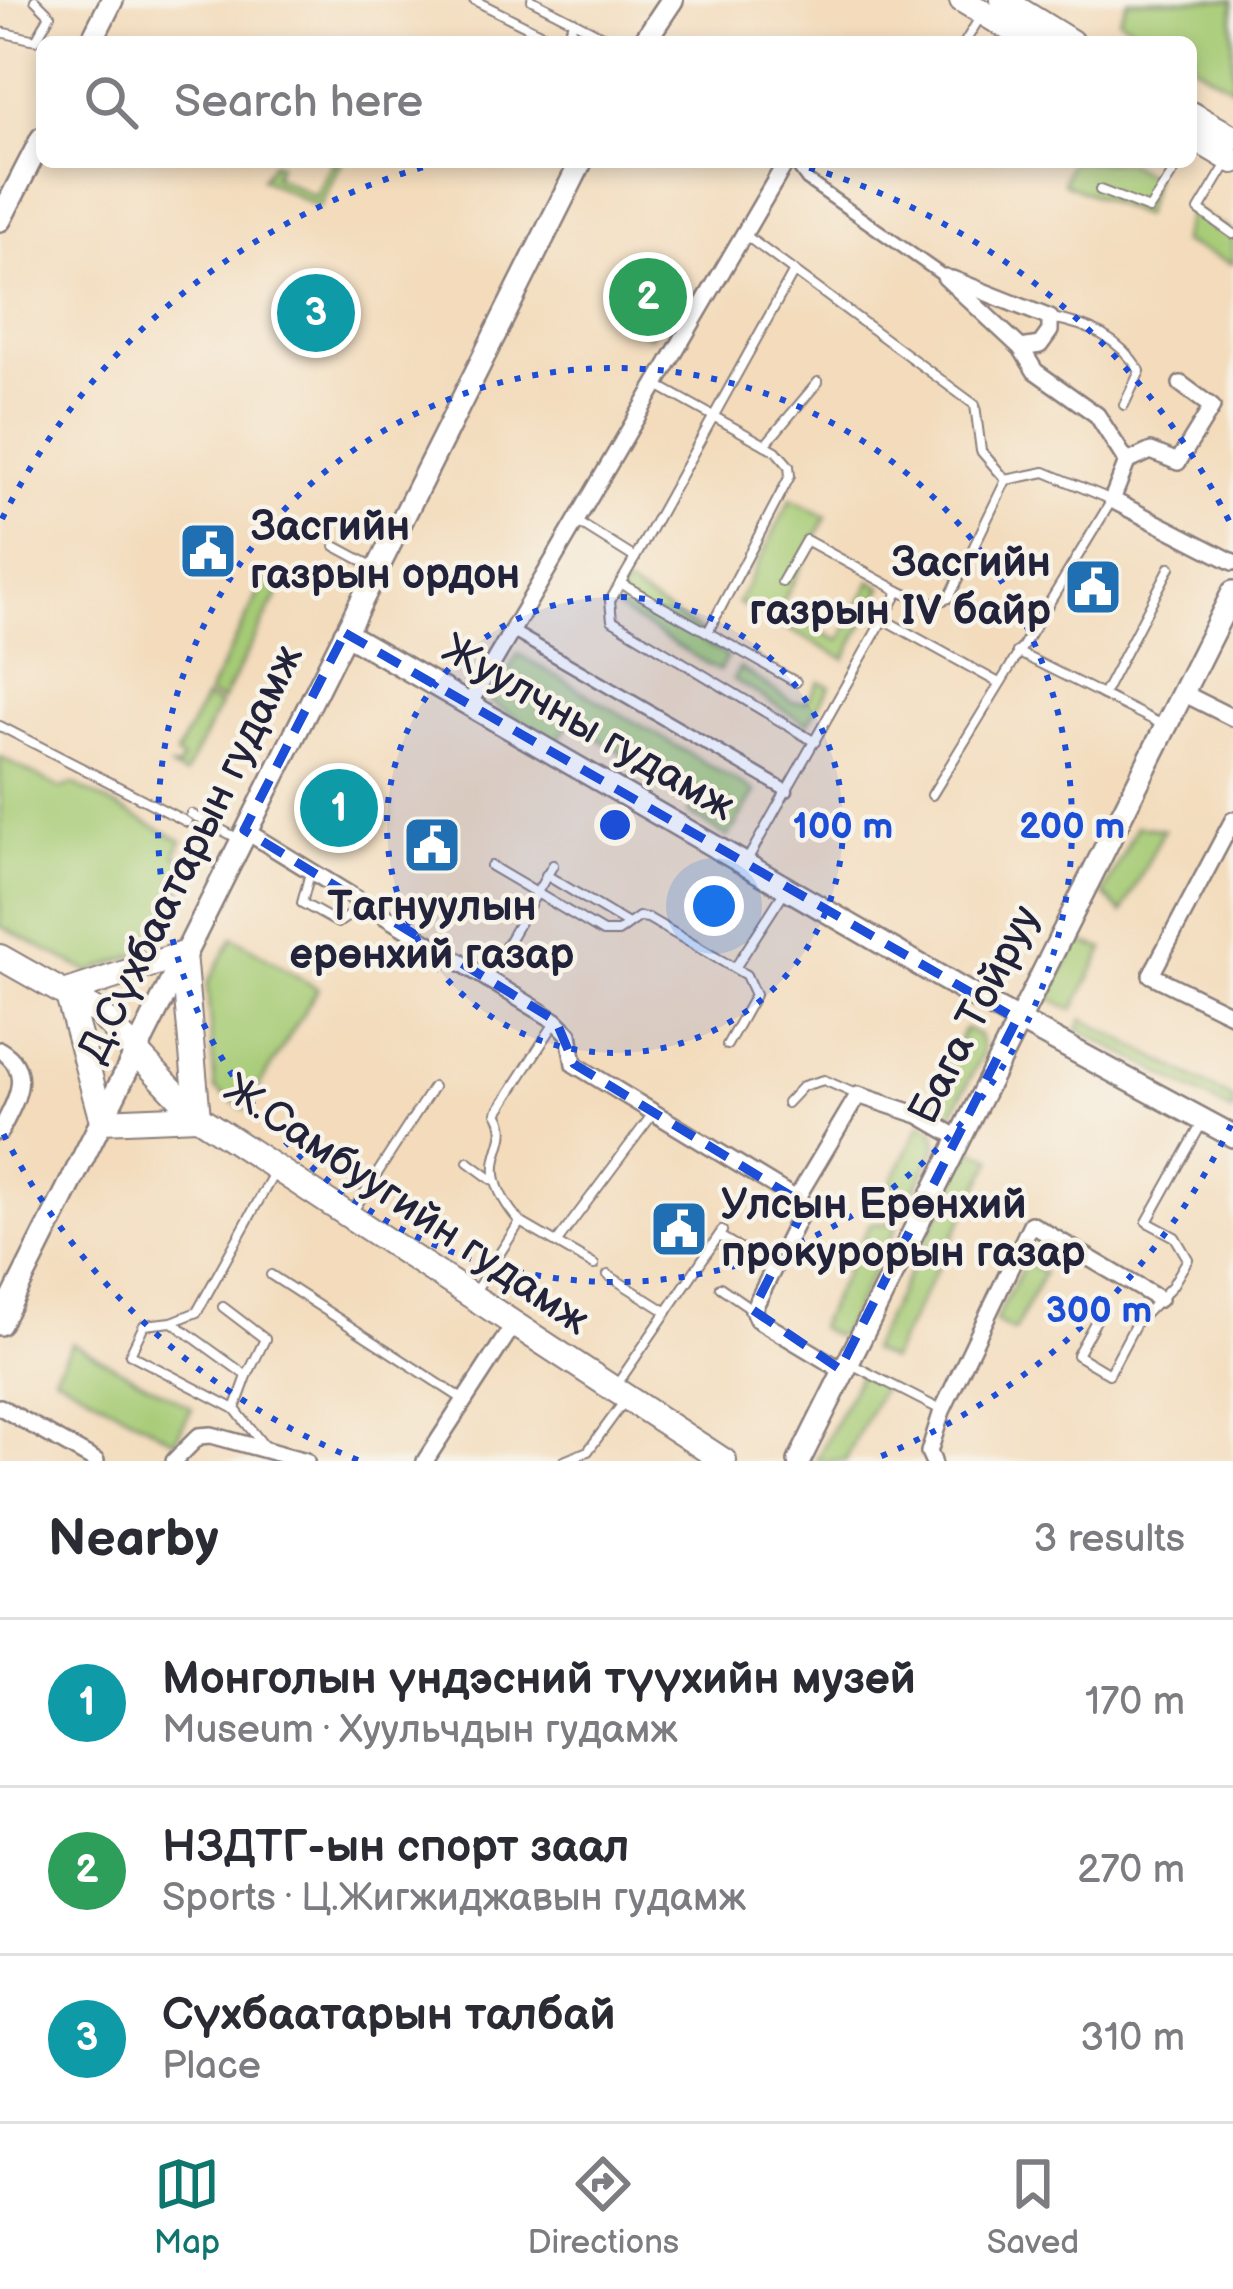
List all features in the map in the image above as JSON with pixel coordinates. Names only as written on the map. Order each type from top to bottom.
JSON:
[{"type":"main road","points":[[94,36],[112,0]]},
{"type":"main road","points":[[648,36],[672,0]]},
{"type":"main road","points":[[983,4],[1037,22]]},
{"type":"main road","points":[[1197,136],[1232,153]]},
{"type":"main road","points":[[0,220],[36,150]]},
{"type":"main road","name":"Д.Сүхбаатарын гудамж","points":[[0,1323],[578,168]]},
{"type":"main road","name":"Бага Тойруу","points":[[799,1461],[957,1137],[1231,603]]},
{"type":"main road","name":"Жуулчны гудамж","points":[[345,633],[1017,1019],[1233,1136]]},
{"type":"main road","points":[[183,954],[198,1118],[102,1121],[67,992],[183,954]]},
{"type":"main road","name":"Ж.Самбуугийн гудамж","points":[[0,957],[99,1013],[198,1118],[724,1461]]},
{"type":"street","points":[[469,704],[742,233],[786,168]]},
{"type":"street","points":[[796,168],[945,277],[1021,349],[1035,370],[1096,415],[1127,462]]},
{"type":"street","points":[[945,277],[1051,318],[1050,331],[1040,345],[1021,349]]},
{"type":"street","points":[[1181,384],[1212,407],[1178,462],[1151,451],[1127,462],[1112,500],[1233,562]]},
{"type":"street","points":[[510,631],[787,791]]},
{"type":"street","points":[[1183,693],[1233,718]]},
{"type":"street","points":[[1233,820],[1151,975],[1233,1015]]},
{"type":"street","points":[[242,835],[311,869],[556,1022],[568,1034],[574,1064],[796,1199],[804,1207],[753,1310],[757,1318],[843,1365]]},
{"type":"street","points":[[0,1051],[15,1062],[21,1081],[2,1125]]},
{"type":"street","points":[[796,1199],[858,1095],[919,1115],[957,1137]]},
{"type":"street","points":[[933,1461],[929,1452],[942,1411],[1031,1224],[1159,1299]]},
{"type":"street","points":[[425,1461],[514,1324]]},
{"type":"street","points":[[0,1407],[96,1461]]},
{"type":"street","points":[[174,1461],[199,1436],[307,1461]]},
{"type":"lane","points":[[34,0],[50,15],[38,36]]},
{"type":"lane","points":[[474,0],[549,36]]},
{"type":"lane","points":[[532,0],[602,36]]},
{"type":"lane","points":[[968,36],[983,4]]},
{"type":"lane","points":[[565,36],[574,22]]},
{"type":"lane","points":[[0,32],[36,40]]},
{"type":"lane","points":[[1232,153],[1199,209],[1233,234]]},
{"type":"lane","points":[[1100,190],[1149,209],[1176,168]]},
{"type":"lane","points":[[742,233],[975,404],[981,451],[1006,479]]},
{"type":"lane","points":[[794,271],[608,610],[613,620],[814,742]]},
{"type":"lane","points":[[1051,318],[1080,323],[1131,356],[1140,371],[1124,405]]},
{"type":"lane","points":[[765,446],[818,382]]},
{"type":"lane","points":[[657,386],[765,446],[790,466],[790,476],[708,632]]},
{"type":"lane","points":[[932,795],[1112,500],[1045,472],[1006,479]]},
{"type":"lane","points":[[782,582],[806,540],[928,605],[949,598],[1006,479]]},
{"type":"lane","points":[[575,520],[635,558]]},
{"type":"lane","points":[[335,546],[377,568]]},
{"type":"lane","points":[[1103,695],[1170,567]]},
{"type":"lane","points":[[620,583],[796,682]]},
{"type":"lane","points":[[745,864],[899,591]]},
{"type":"lane","points":[[883,619],[999,683]]},
{"type":"lane","points":[[1018,652],[1165,726]]},
{"type":"lane","points":[[0,727],[189,818],[242,835]]},
{"type":"lane","points":[[487,978],[553,865]]},
{"type":"lane","points":[[491,866],[604,932],[618,932],[648,918],[735,968],[754,984],[755,994],[727,1045]]},
{"type":"lane","points":[[311,869],[302,903],[322,916],[338,923],[366,904]]},
{"type":"lane","points":[[546,875],[628,924]]},
{"type":"lane","points":[[735,968],[787,888]]},
{"type":"lane","points":[[492,1180],[491,1165],[504,1136],[499,1108],[556,1022]]},
{"type":"lane","points":[[787,1103],[803,1086],[824,1080],[858,1095]]},
{"type":"lane","points":[[350,1217],[433,1088]]},
{"type":"lane","points":[[557,1243],[652,1114]]},
{"type":"lane","points":[[1104,1306],[1077,1355],[1109,1373],[1136,1323],[1188,1259],[1175,1237],[1148,1222],[1204,1120]]},
{"type":"lane","points":[[468,1162],[492,1180],[520,1222],[594,1265]]},
{"type":"lane","points":[[267,1450],[235,1409],[132,1359],[144,1325],[172,1322],[197,1312],[276,1170]]},
{"type":"lane","points":[[472,1297],[520,1222]]},
{"type":"lane","points":[[564,1461],[588,1451],[667,1312],[720,1233],[775,1269]]},
{"type":"lane","points":[[271,1275],[464,1400]]},
{"type":"lane","points":[[608,1275],[667,1312]]},
{"type":"lane","points":[[720,1287],[753,1310]]},
{"type":"lane","points":[[223,1307],[265,1339],[235,1409]]},
{"type":"lane","points":[[172,1322],[247,1376]]},
{"type":"lane","points":[[843,1365],[942,1411]]},
{"type":"highlighted area","points":[[345,633],[1017,1019],[840,1369],[753,1310],[806,1205],[574,1064],[556,1021],[244,830]]},
{"type":"green space","points":[[1128,0],[1233,0],[1233,88],[1197,67],[1197,36],[1147,36],[1119,19]]},
{"type":"green space","points":[[269,168],[278,168],[274,176],[315,196],[330,168],[339,168],[319,207],[262,179]]},
{"type":"green space","points":[[1068,168],[1136,168],[1154,179],[1143,216],[1063,183]]},
{"type":"green space","points":[[1190,209],[1233,233],[1233,264],[1181,242]]},
{"type":"green space","points":[[647,257],[682,276],[649,336],[615,318]]},
{"type":"green space","points":[[791,499],[826,517],[779,610],[840,641],[871,581],[882,587],[845,659],[738,603]]},
{"type":"green space","points":[[269,573],[285,581],[222,701],[208,694]]},
{"type":"green space","points":[[624,584],[703,633],[700,639],[727,657],[719,671],[617,609]]},
{"type":"green space","points":[[518,654],[755,792],[728,837],[689,813],[698,797],[569,722],[557,742],[490,702]]},
{"type":"green space","points":[[740,668],[792,702],[807,702],[819,681],[830,686],[807,724],[733,679]]},
{"type":"green space","points":[[205,698],[220,705],[185,775],[169,767],[178,768],[182,760],[176,755]]},
{"type":"green space","points":[[0,757],[62,789],[73,784],[182,841],[175,855],[194,865],[149,950],[89,972],[0,926]]},
{"type":"green space","points":[[1137,826],[1164,830],[1122,913],[1103,894]]},
{"type":"green space","points":[[233,937],[318,989],[245,1109],[215,1089],[207,985]]},
{"type":"green space","points":[[1077,941],[1104,949],[1073,1010],[1049,998]]},
{"type":"green space","points":[[1083,1019],[1233,1099],[1233,1112],[1078,1029]]},
{"type":"green space","points":[[965,1028],[979,1035],[983,1052],[952,1114],[934,1116],[927,1109]]},
{"type":"green space","points":[[921,1123],[934,1131],[937,1146],[902,1215],[885,1195]]},
{"type":"green space","points":[[972,1149],[993,1159],[890,1360],[870,1350]]},
{"type":"green space","points":[[870,1224],[897,1226],[842,1333],[835,1336],[818,1327]]},
{"type":"green space","points":[[1025,1263],[1044,1273],[1014,1332],[995,1321]]},
{"type":"green space","points":[[72,1343],[192,1408],[175,1441],[54,1375]]},
{"type":"green space","points":[[860,1374],[883,1386],[845,1461],[816,1461]]},
{"type":"place","name":"НЗДТГ-ын спорт заал","points":[[648,297]]},
{"type":"place","name":"Сүхбаатарын талбай","points":[[316,313]]},
{"type":"place","name":"Засгийн газрын ордон","points":[[208,551]]},
{"type":"place","name":"Засгийн газрын IV байр","points":[[1093,587]]},
{"type":"place","name":"Монголын үндэсний түүхийн музей","points":[[339,808]]},
{"type":"place","name":"Тагнуулын ерөнхий газар","points":[[432,845]]},
{"type":"place","name":"Улсын Ерөнхий прокурорын газар","points":[[679,1229]]}]
